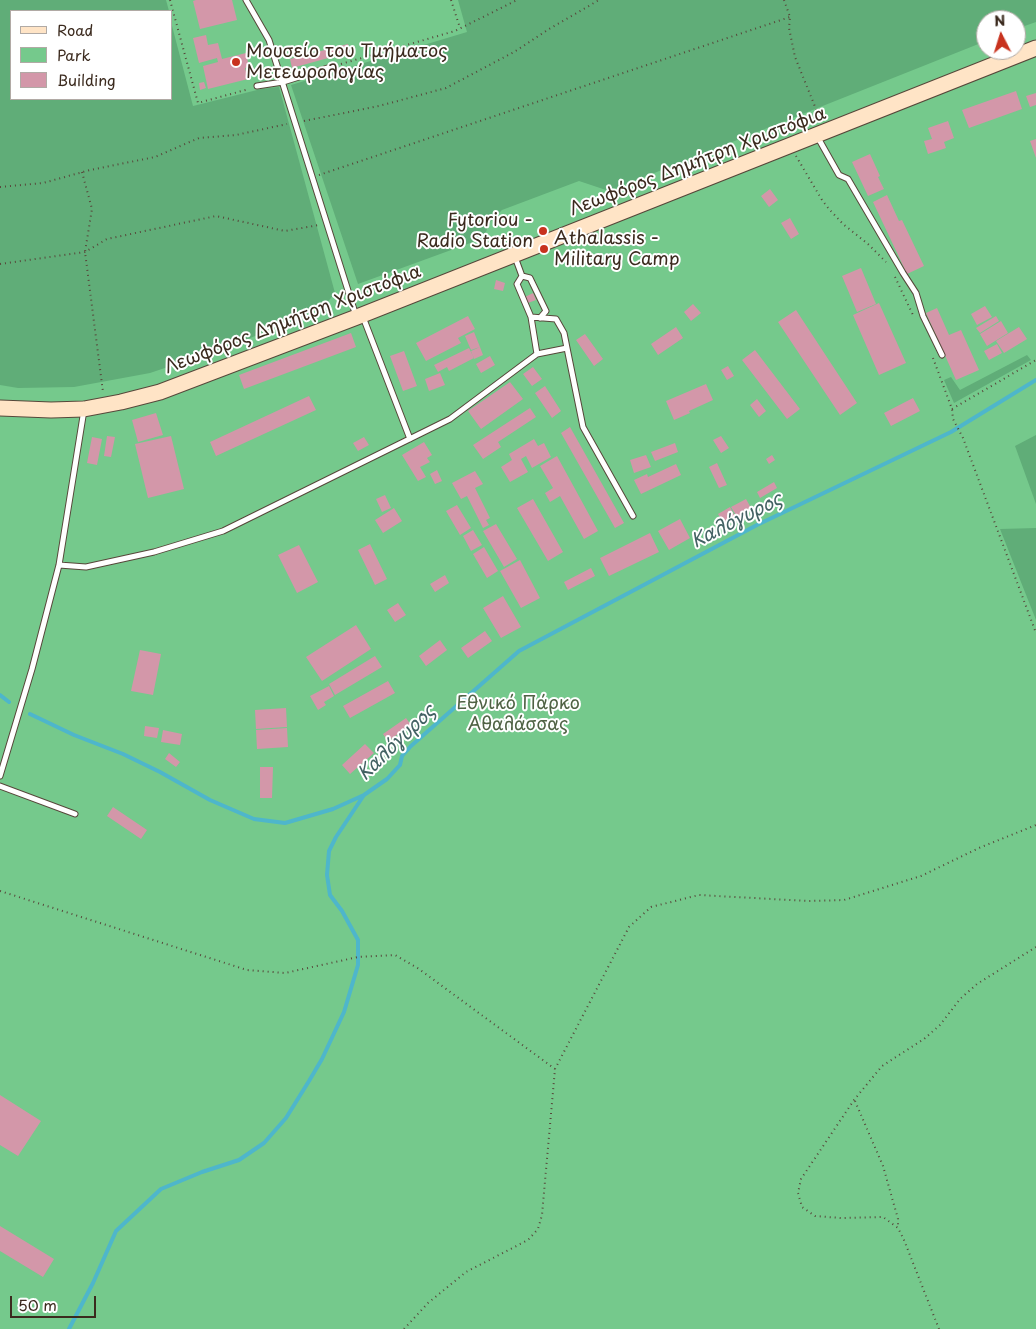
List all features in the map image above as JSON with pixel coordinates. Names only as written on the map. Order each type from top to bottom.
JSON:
[{"type":"main road","name":"Λεωφόρος Δημήτρη Χριστόφια","points":[[0,408],[84,409],[160,392],[359,316],[1036,48]]},
{"type":"lane","points":[[246,0],[269,40],[312,177],[359,316],[410,439]]},
{"type":"lane","points":[[257,86],[283,82],[334,66]]},
{"type":"lane","points":[[821,134],[840,175],[848,179],[916,294],[923,316],[942,355]]},
{"type":"lane","points":[[514,254],[522,276]]},
{"type":"lane","points":[[522,276],[517,284],[531,318],[537,354]]},
{"type":"lane","points":[[522,276],[530,278],[546,311],[540,318]]},
{"type":"lane","points":[[531,318],[556,319],[564,332],[583,427],[633,516]]},
{"type":"lane","points":[[58,565],[86,567],[154,552],[223,532],[450,419],[537,354],[568,348]]},
{"type":"lane","points":[[0,776],[32,669],[58,565],[84,409]]},
{"type":"lane","points":[[0,786],[75,814]]},
{"type":"path","points":[[170,0],[198,103],[257,86]]},
{"type":"path","points":[[452,0],[460,28]]},
{"type":"path","points":[[334,66],[460,28],[517,0]]},
{"type":"path","points":[[0,187],[43,183],[82,172],[155,157],[199,138],[236,135],[379,106],[446,88],[514,52],[599,0]]},
{"type":"path","points":[[784,0],[790,17],[789,28],[795,57],[821,134]]},
{"type":"path","points":[[312,177],[790,17]]},
{"type":"path","points":[[790,146],[829,209],[888,265]]},
{"type":"path","points":[[82,172],[92,209],[86,252],[105,405]]},
{"type":"path","points":[[0,264],[86,252],[107,240],[216,216],[285,230],[327,223]]},
{"type":"path","points":[[892,271],[914,317]]},
{"type":"path","points":[[931,353],[954,420],[963,438],[1036,633]]},
{"type":"path","points":[[952,410],[1036,360]]},
{"type":"path","points":[[404,1329],[428,1303],[466,1272],[528,1240],[538,1229],[542,1215],[555,1069],[629,927],[651,908],[699,895],[808,901],[844,900],[921,876],[979,848],[1036,825]]},
{"type":"path","points":[[0,890],[247,970],[285,973],[358,957],[395,955],[420,969],[555,1069]]},
{"type":"path","points":[[898,1228],[882,1217],[841,1218],[814,1216],[802,1207],[798,1193],[801,1180],[854,1100],[882,1066],[924,1039],[940,1025],[960,999],[977,984],[1036,947]]},
{"type":"path","points":[[854,1100],[883,1166],[898,1219],[898,1228],[940,1329]]},
{"type":"green space","name":"Εθνικό Πάρκο Αθαλάσσας","points":[[0,0],[1036,0],[1036,1329],[0,1329]]},
{"type":"green space","points":[[0,0],[166,0],[169,10],[10,10],[10,100],[172,100],[172,26],[193,106],[261,89],[279,87],[335,293],[326,304],[304,316],[233,345],[150,373],[74,387],[18,388],[0,385]]},
{"type":"green space","points":[[458,0],[1036,0],[1036,22],[1026,26],[1026,10],[976,10],[976,45],[609,191],[579,181],[502,210],[489,223],[484,238],[358,284],[291,85],[467,32]]},
{"type":"green space","points":[[1027,355],[1031,360],[954,403],[944,380],[951,377],[960,390]]},
{"type":"green space","points":[[1036,435],[1036,504],[1015,446]]},
{"type":"green space","points":[[1036,528],[1036,620],[1000,529]]},
{"type":"building","points":[[232,0],[237,20],[200,29],[193,1]]},
{"type":"building","points":[[206,35],[208,45],[218,43],[222,59],[246,53],[249,67],[245,68],[248,79],[208,89],[203,66],[218,62],[217,58],[199,63],[193,38]]},
{"type":"building","points":[[348,44],[350,52],[292,68],[290,59]]},
{"type":"building","points":[[204,82],[206,88],[200,90],[199,83]]},
{"type":"building","points":[[1016,91],[1022,109],[969,128],[962,110]]},
{"type":"building","points":[[1036,93],[1036,105],[1030,107],[1026,96]]},
{"type":"building","points":[[948,121],[954,138],[944,142],[946,148],[928,154],[924,141],[932,139],[928,128]]},
{"type":"building","points":[[1036,139],[1036,158],[1030,141]]},
{"type":"building","points":[[870,154],[884,189],[868,196],[852,162]]},
{"type":"building","points":[[770,189],[778,200],[769,207],[761,196]]},
{"type":"building","points":[[887,195],[899,221],[902,220],[924,266],[907,274],[873,202]]},
{"type":"building","points":[[790,218],[799,234],[791,239],[781,223]]},
{"type":"building","points":[[861,268],[876,304],[857,312],[842,276]]},
{"type":"building","points":[[496,280],[505,283],[503,291],[494,289]]},
{"type":"building","points":[[533,293],[536,300],[528,303],[525,297]]},
{"type":"building","points":[[879,303],[906,363],[879,375],[853,315]]},
{"type":"building","points":[[693,304],[701,313],[691,321],[684,312]]},
{"type":"building","points":[[985,306],[992,317],[977,325],[971,314]]},
{"type":"building","points":[[937,308],[949,335],[961,330],[979,370],[956,380],[926,313]]},
{"type":"building","points":[[796,310],[857,403],[840,415],[778,322]]},
{"type":"building","points":[[468,316],[475,329],[458,338],[461,343],[426,361],[416,343]]},
{"type":"building","points":[[996,316],[999,321],[980,333],[976,328]]},
{"type":"building","points":[[1001,321],[1008,333],[987,346],[980,334]]},
{"type":"building","points":[[676,327],[683,338],[658,355],[651,344]]},
{"type":"building","points":[[1019,327],[1027,339],[1004,353],[996,341]]},
{"type":"building","points":[[474,332],[480,347],[471,350],[465,336]]},
{"type":"building","points":[[351,333],[356,347],[244,389],[239,375]]},
{"type":"building","points":[[585,334],[603,359],[594,366],[576,340]]},
{"type":"building","points":[[997,344],[1002,353],[989,360],[984,351]]},
{"type":"building","points":[[480,347],[483,355],[474,359],[471,351]]},
{"type":"building","points":[[469,348],[474,358],[449,371],[447,367],[438,372],[434,365]]},
{"type":"building","points":[[755,350],[800,409],[787,419],[742,360]]},
{"type":"building","points":[[404,351],[417,386],[403,391],[390,356]]},
{"type":"building","points":[[490,356],[495,365],[481,373],[476,364]]},
{"type":"building","points":[[728,366],[734,376],[727,380],[721,370]]},
{"type":"building","points":[[533,367],[542,379],[532,386],[523,374]]},
{"type":"building","points":[[440,373],[445,385],[429,391],[425,379]]},
{"type":"building","points":[[510,382],[523,399],[481,429],[468,411]]},
{"type":"building","points":[[706,384],[713,400],[674,420],[666,401]]},
{"type":"building","points":[[545,386],[561,411],[552,418],[535,393]]},
{"type":"building","points":[[309,396],[316,410],[216,456],[210,442]]},
{"type":"building","points":[[913,398],[920,411],[891,426],[884,413]]},
{"type":"building","points":[[757,399],[766,411],[759,417],[750,405]]},
{"type":"building","points":[[530,408],[536,417],[498,442],[501,447],[483,459],[473,445]]},
{"type":"building","points":[[156,413],[163,435],[138,442],[132,420]]},
{"type":"building","points":[[570,427],[624,523],[615,528],[561,433]]},
{"type":"building","points":[[107,436],[115,437],[111,457],[104,456]]},
{"type":"building","points":[[171,436],[184,489],[148,498],[135,444]]},
{"type":"building","points":[[721,436],[729,448],[721,453],[713,440]]},
{"type":"building","points":[[92,437],[102,439],[97,465],[87,463]]},
{"type":"building","points":[[364,437],[369,445],[358,451],[353,443]]},
{"type":"building","points":[[534,439],[538,446],[544,443],[551,457],[532,468],[526,456],[521,459],[528,472],[510,482],[501,467],[512,460],[509,454]]},
{"type":"building","points":[[424,442],[432,455],[427,458],[430,462],[420,467],[426,477],[418,481],[402,455]]},
{"type":"building","points":[[675,443],[678,452],[655,461],[651,452]]},
{"type":"building","points":[[646,455],[651,467],[634,473],[630,460]]},
{"type":"building","points":[[772,455],[775,460],[769,464],[766,459]]},
{"type":"building","points":[[557,456],[598,531],[584,539],[560,496],[550,502],[545,493],[553,488],[540,466]]},
{"type":"building","points":[[717,463],[727,485],[719,488],[709,467]]},
{"type":"building","points":[[676,464],[681,475],[641,494],[634,480],[647,474],[648,477]]},
{"type":"building","points":[[437,470],[442,481],[435,484],[430,474]]},
{"type":"building","points":[[475,471],[483,484],[475,488],[490,518],[486,520],[489,525],[483,528],[467,496],[461,499],[452,483]]},
{"type":"building","points":[[774,482],[777,488],[760,498],[757,492]]},
{"type":"building","points":[[385,495],[391,508],[382,512],[376,499]]},
{"type":"building","points":[[533,499],[563,552],[548,561],[517,508]]},
{"type":"building","points":[[746,499],[751,508],[737,517],[731,507]]},
{"type":"building","points":[[457,505],[471,528],[460,535],[446,511]]},
{"type":"building","points":[[730,507],[736,518],[724,524],[718,514]]},
{"type":"building","points":[[394,508],[402,521],[383,533],[375,520]]},
{"type":"building","points":[[680,519],[690,538],[669,550],[658,531]]},
{"type":"building","points":[[496,524],[517,559],[504,567],[483,531]]},
{"type":"building","points":[[473,530],[482,545],[471,551],[463,536]]},
{"type":"building","points":[[650,533],[659,552],[609,576],[600,558]]},
{"type":"building","points":[[370,544],[387,579],[375,585],[358,550]]},
{"type":"building","points":[[299,545],[318,582],[297,593],[278,555]]},
{"type":"building","points":[[484,547],[498,571],[487,578],[473,554]]},
{"type":"building","points":[[520,560],[540,598],[521,608],[500,571]]},
{"type":"building","points":[[591,568],[595,576],[568,590],[564,582]]},
{"type":"building","points":[[445,575],[449,583],[435,592],[430,584]]},
{"type":"building","points":[[503,596],[521,627],[501,638],[483,608]]},
{"type":"building","points":[[398,603],[406,615],[395,622],[387,610]]},
{"type":"building","points":[[356,625],[371,649],[322,681],[306,657]]},
{"type":"building","points":[[485,631],[492,641],[468,658],[461,648]]},
{"type":"building","points":[[440,640],[447,650],[426,666],[419,656]]},
{"type":"building","points":[[140,650],[161,654],[153,695],[131,691]]},
{"type":"building","points":[[375,656],[382,667],[335,695],[329,684]]},
{"type":"building","points":[[388,681],[395,693],[350,718],[343,706]]},
{"type":"building","points":[[329,686],[334,696],[324,702],[326,705],[318,710],[310,696]]},
{"type":"building","points":[[286,708],[287,727],[256,729],[255,710]]},
{"type":"building","points":[[406,718],[411,725],[388,741],[383,734]]},
{"type":"building","points":[[145,726],[159,728],[157,738],[144,736]]},
{"type":"building","points":[[287,728],[288,747],[257,749],[256,730]]},
{"type":"building","points":[[163,730],[182,734],[180,745],[161,742]]},
{"type":"building","points":[[365,744],[374,753],[350,774],[342,765]]},
{"type":"building","points":[[169,753],[180,762],[176,767],[165,759]]},
{"type":"building","points":[[260,767],[273,767],[272,798],[260,798]]},
{"type":"building","points":[[113,807],[147,830],[141,839],[107,816]]},
{"type":"building","points":[[0,1095],[41,1121],[18,1156],[0,1145]]},
{"type":"building","points":[[0,1226],[54,1259],[43,1277],[0,1251]]},
{"type":"waterway","name":"Καλόγυρος","points":[[69,1329],[93,1283],[116,1231],[161,1189],[202,1172],[239,1160],[264,1143],[286,1118],[322,1059],[344,1012],[358,965],[358,940],[342,911],[330,895],[327,875],[329,851],[364,795],[387,779],[400,765],[402,756],[411,746],[519,651],[757,525],[951,432],[1036,380]]},
{"type":"waterway","points":[[0,695],[9,702]]},
{"type":"waterway","points":[[30,714],[74,735],[123,754],[210,800],[254,819],[285,823],[333,809],[364,795]]},
{"type":"place","name":"Μουσείο του Τμήματος Μετεωρολογίας","points":[[236,62]]},
{"type":"place","name":"Fytoriou - Radio Station","points":[[543,231]]},
{"type":"place","name":"Athalassis - Military Camp","points":[[544,249]]}]
